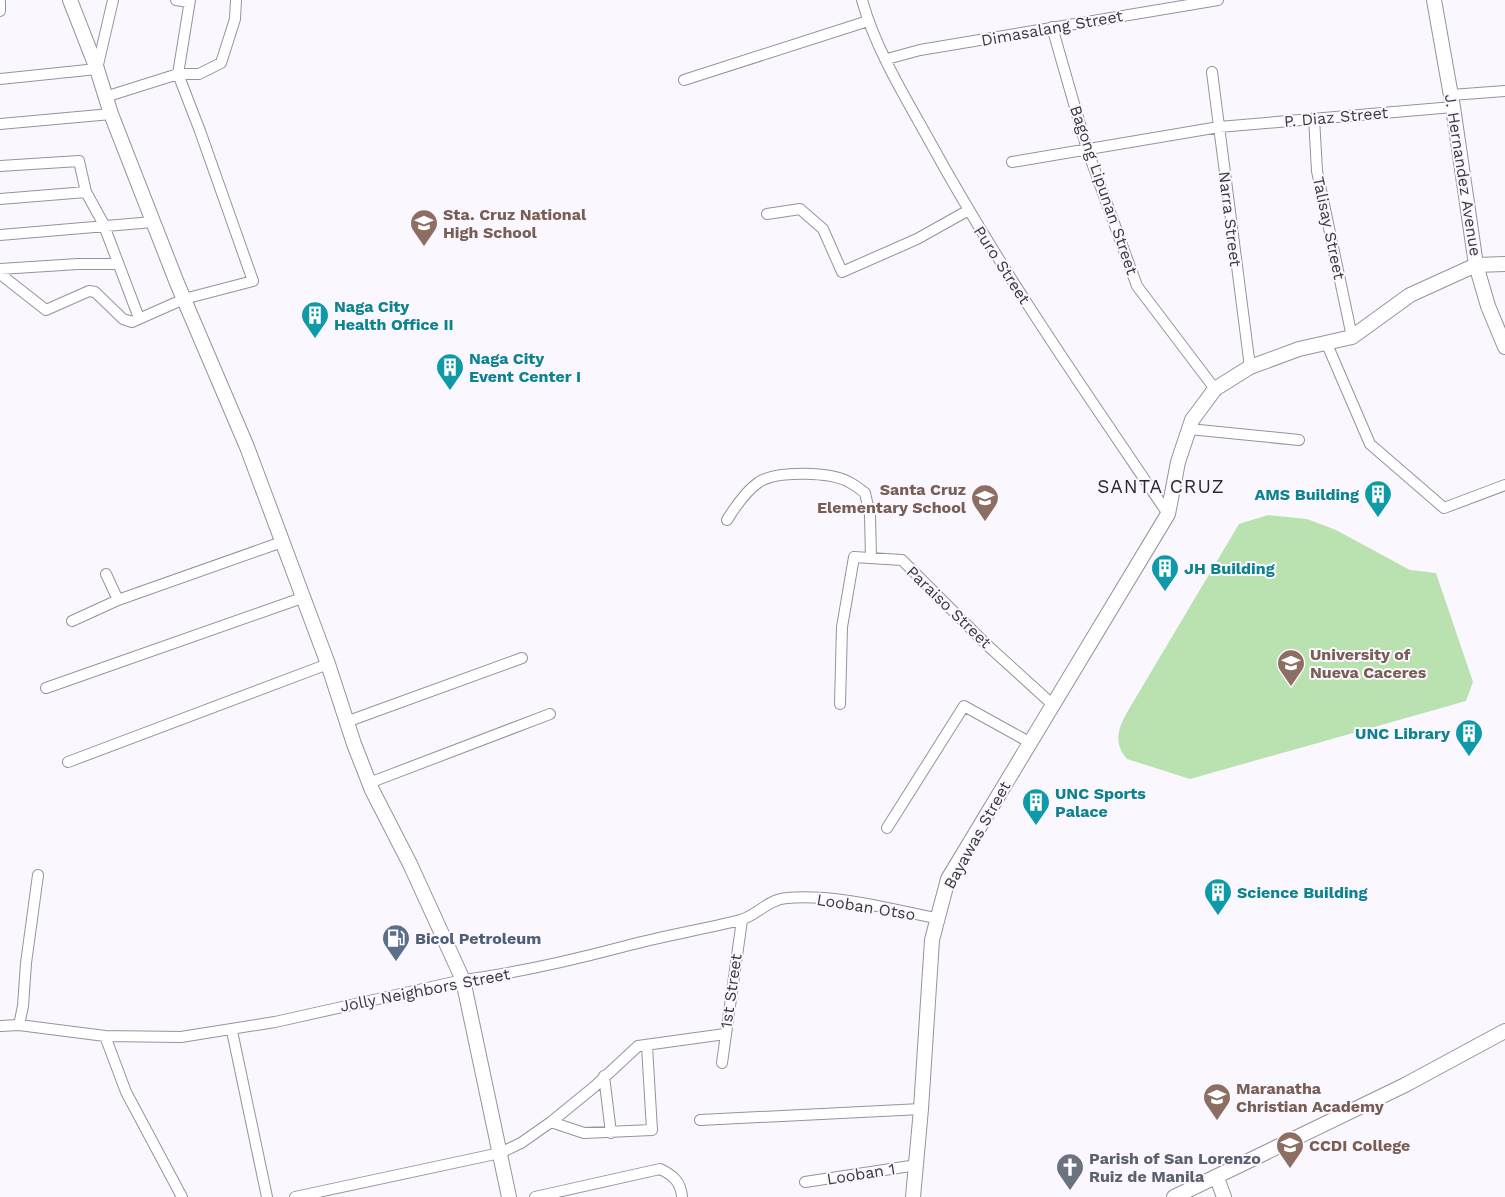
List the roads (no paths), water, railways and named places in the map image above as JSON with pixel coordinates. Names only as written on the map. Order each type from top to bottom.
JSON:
[{"type":"street","points":[[70,0],[97,68],[111,114],[153,222],[233,412],[328,664],[346,722],[369,782],[410,864],[463,980],[509,1197]]},
{"type":"street","points":[[97,68],[113,0]]},
{"type":"street","points":[[0,274],[46,310],[89,291],[95,292],[123,319],[132,322],[184,299],[252,281],[200,131],[178,74],[189,1],[176,0]]},
{"type":"street","points":[[105,97],[178,74],[199,74],[221,64],[235,19],[236,0]]},
{"type":"street","name":"Puro Street","points":[[862,0],[868,22],[967,210],[1003,269],[1168,514]]},
{"type":"street","name":"Dimasalang Street","points":[[887,59],[920,50],[1218,0]]},
{"type":"street","name":"J. Hernandez Avenue","points":[[1434,0],[1452,101],[1476,265],[1488,306],[1505,347]]},
{"type":"street","points":[[0,2],[0,11]]},
{"type":"street","points":[[684,80],[868,22]]},
{"type":"street","name":"Bagong Lipunan Street","points":[[1052,27],[1087,149],[1136,286],[1215,389]]},
{"type":"street","points":[[0,79],[97,68]]},
{"type":"street","name":"Narra Street","points":[[1212,72],[1250,367]]},
{"type":"street","name":"P. Diaz Street","points":[[1012,162],[1219,127],[1314,118],[1452,101],[1505,91]]},
{"type":"street","points":[[0,124],[111,114]]},
{"type":"street","name":"Talisay Street","points":[[1314,118],[1317,171],[1352,337]]},
{"type":"street","points":[[0,166],[79,161],[86,192],[104,227],[139,318]]},
{"type":"street","points":[[0,200],[86,192]]},
{"type":"street","points":[[767,214],[800,209],[822,229],[842,272],[917,239],[967,210]]},
{"type":"street","points":[[0,235],[153,222]]},
{"type":"street","points":[[0,270],[78,264],[118,264]]},
{"type":"street","points":[[1168,514],[1178,462],[1192,420],[1215,389],[1250,367],[1326,342],[1352,337],[1410,295],[1476,265],[1505,264]]},
{"type":"street","points":[[1326,342],[1370,444],[1444,508],[1505,485]]},
{"type":"street","points":[[1189,429],[1299,440]]},
{"type":"street","points":[[727,520],[736,504],[760,482],[783,474],[802,473],[848,481],[865,493],[870,515],[871,558]]},
{"type":"street","name":"Bayawas Street","points":[[913,1197],[917,1165],[932,940],[936,918],[948,879],[1168,514]]},
{"type":"street","points":[[72,620],[118,600],[282,542]]},
{"type":"street","name":"Paraiso Street","points":[[840,704],[842,627],[854,557],[902,560],[986,644],[1052,704]]},
{"type":"street","points":[[106,574],[118,600]]},
{"type":"street","points":[[46,688],[302,598]]},
{"type":"street","points":[[346,722],[522,658]]},
{"type":"street","points":[[68,762],[328,664]]},
{"type":"street","points":[[886,828],[964,706],[1029,742]]},
{"type":"street","points":[[369,782],[550,714]]},
{"type":"street","points":[[18,1025],[24,1006],[26,963],[38,875]]},
{"type":"street","name":"Looban Otso","points":[[742,920],[762,907],[785,898],[829,898],[936,918]]},
{"type":"street","name":"Jolly Neighbors Street","points":[[0,1026],[18,1025],[105,1036],[181,1037],[232,1031],[463,980],[499,976],[578,960],[723,922],[742,920]]},
{"type":"street","name":"1st Street","points":[[722,1063],[742,920]]},
{"type":"street","points":[[232,1031],[267,1197]]},
{"type":"street","points":[[1174,1197],[1217,1178],[1405,1085],[1505,1032]]},
{"type":"street","points":[[295,1197],[500,1153],[522,1143],[552,1122],[638,1046],[725,1034]]},
{"type":"street","points":[[105,1036],[126,1092],[182,1197]]},
{"type":"street","points":[[552,1122],[584,1133],[652,1130],[647,1046]]},
{"type":"street","points":[[604,1076],[611,1133]]},
{"type":"street","points":[[700,1120],[921,1110]]},
{"type":"street","name":"Looban 1","points":[[805,1182],[917,1165]]},
{"type":"street","points":[[535,1197],[660,1169],[673,1176],[682,1189],[682,1197]]},
{"type":"street","points":[[1217,1178],[1224,1197]]},
{"type":"place","name":"Sta. Cruz National High School","points":[[424,247]]},
{"type":"place","name":"Naga City Health Office II","points":[[315,339]]},
{"type":"place","name":"Naga City Event Center I","points":[[450,391]]},
{"type":"place","name":"AMS Building","points":[[1378,518]]},
{"type":"place","name":"Santa Cruz Elementary School","points":[[985,522]]},
{"type":"place","name":"JH Building","points":[[1165,592]]},
{"type":"place","name":"University of Nueva Caceres","points":[[1291,687]]},
{"type":"place","name":"UNC Library","points":[[1469,757]]},
{"type":"place","name":"UNC Sports Palace","points":[[1036,826]]},
{"type":"place","name":"Science Building","points":[[1218,916]]},
{"type":"place","name":"Bicol Petroleum","points":[[396,962]]},
{"type":"place","name":"Maranatha Christian Academy","points":[[1217,1121]]},
{"type":"place","name":"CCDI College","points":[[1290,1169]]},
{"type":"place","name":"Parish of San Lorenzo Ruiz de Manila","points":[[1070,1191]]},
{"type":"district","name":"SANTA CRUZ","points":[[1161,486]]}]
